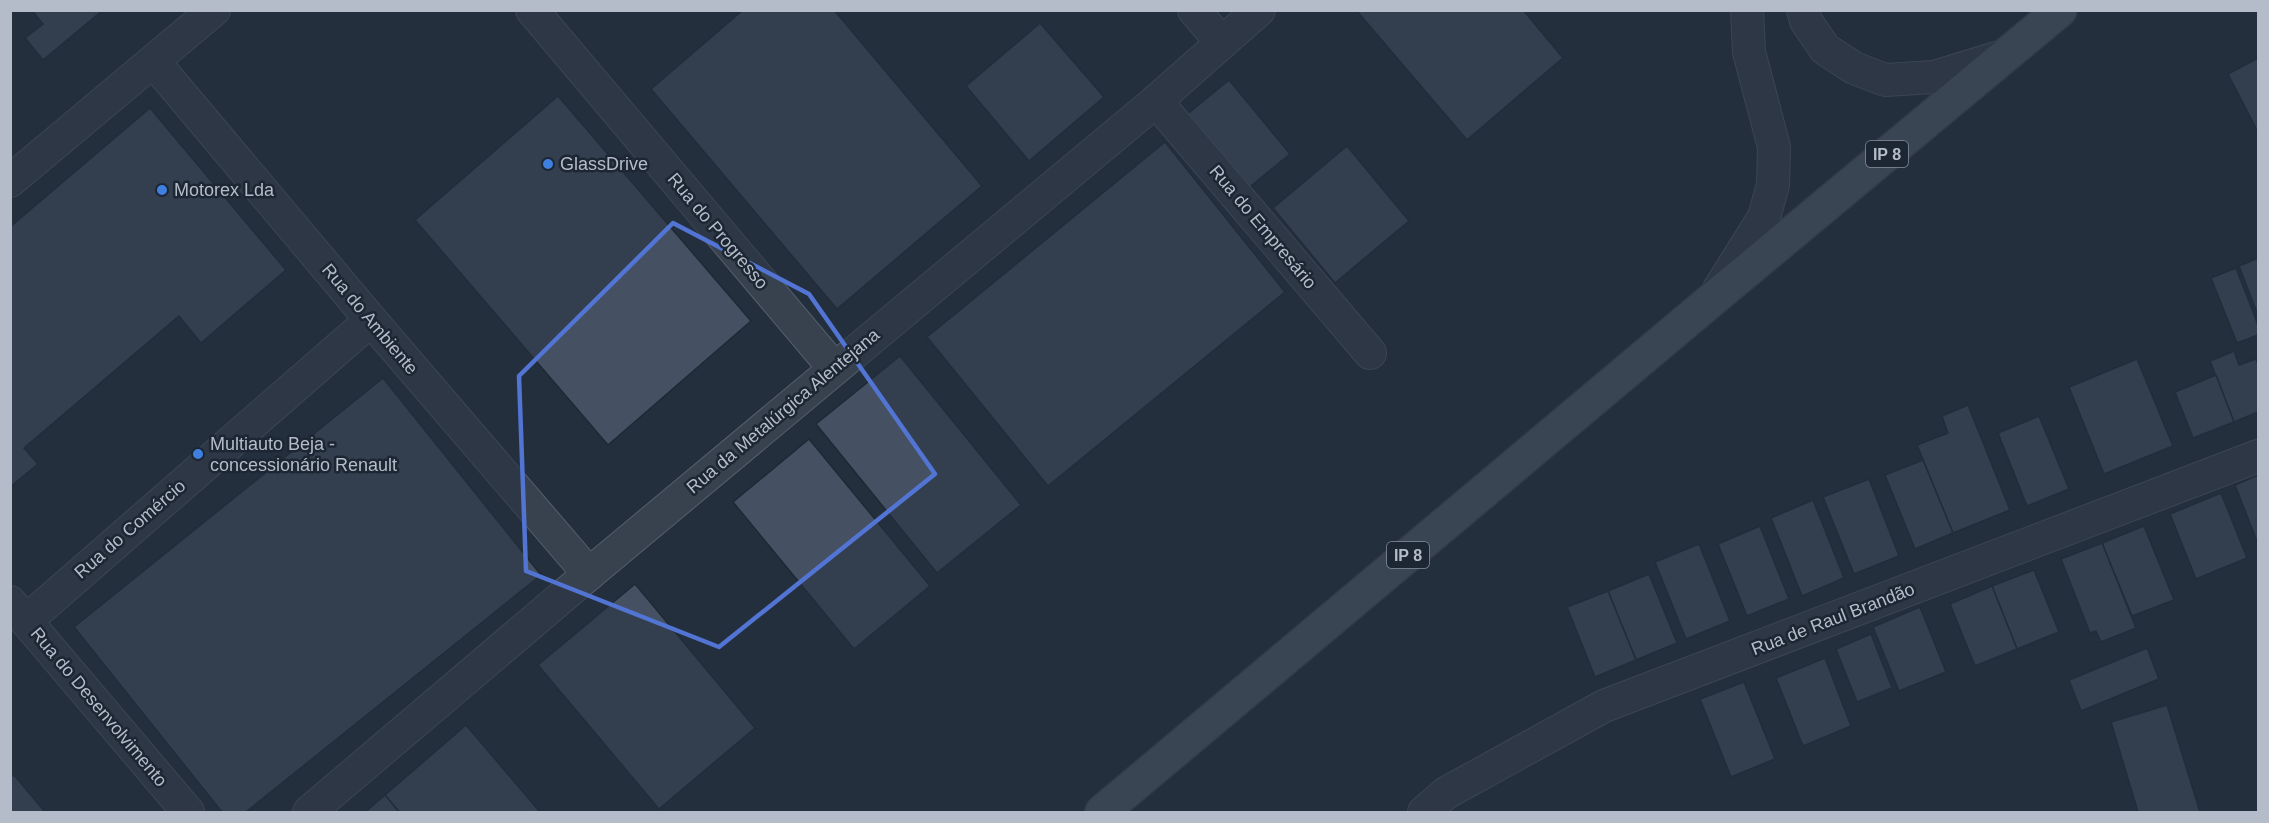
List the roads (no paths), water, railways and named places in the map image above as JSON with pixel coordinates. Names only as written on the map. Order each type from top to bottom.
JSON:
[{"type":"main road","name":"IP 8","points":[[1102,813],[1714,297],[2060,10]]},
{"type":"street","points":[[10,181],[214,10]]},
{"type":"street","name":"Rua do Progresso","points":[[532,10],[834,368]]},
{"type":"street","points":[[1194,10],[1221,44]]},
{"type":"street","name":"Rua da Metalúrgica Alentejana","points":[[309,813],[834,368],[1156,101],[1259,10]]},
{"type":"street","points":[[1714,297],[1764,217],[1773,185],[1774,147],[1749,52],[1747,10]]},
{"type":"street","points":[[1803,10],[1806,21],[1825,49],[1854,68],[1884,80],[1934,77],[2007,55]]},
{"type":"street","name":"Rua do Ambiente","points":[[154,62],[589,574]]},
{"type":"street","name":"Rua do Empresário","points":[[1156,101],[1370,353]]},
{"type":"street","name":"Rua do Comércio","points":[[18,612],[371,320]]},
{"type":"street","name":"Rua de Raul Brandão","points":[[1424,813],[1446,793],[1604,706],[2259,456]]},
{"type":"street","name":"Rua do Desenvolvimento","points":[[18,612],[188,813]]},
{"type":"place","name":"GlassDrive","points":[[548,164]]},
{"type":"place","name":"Motorex Lda","points":[[162,190]]},
{"type":"place","name":"Multiauto Beja - concessionário Renault","points":[[198,454]]}]
